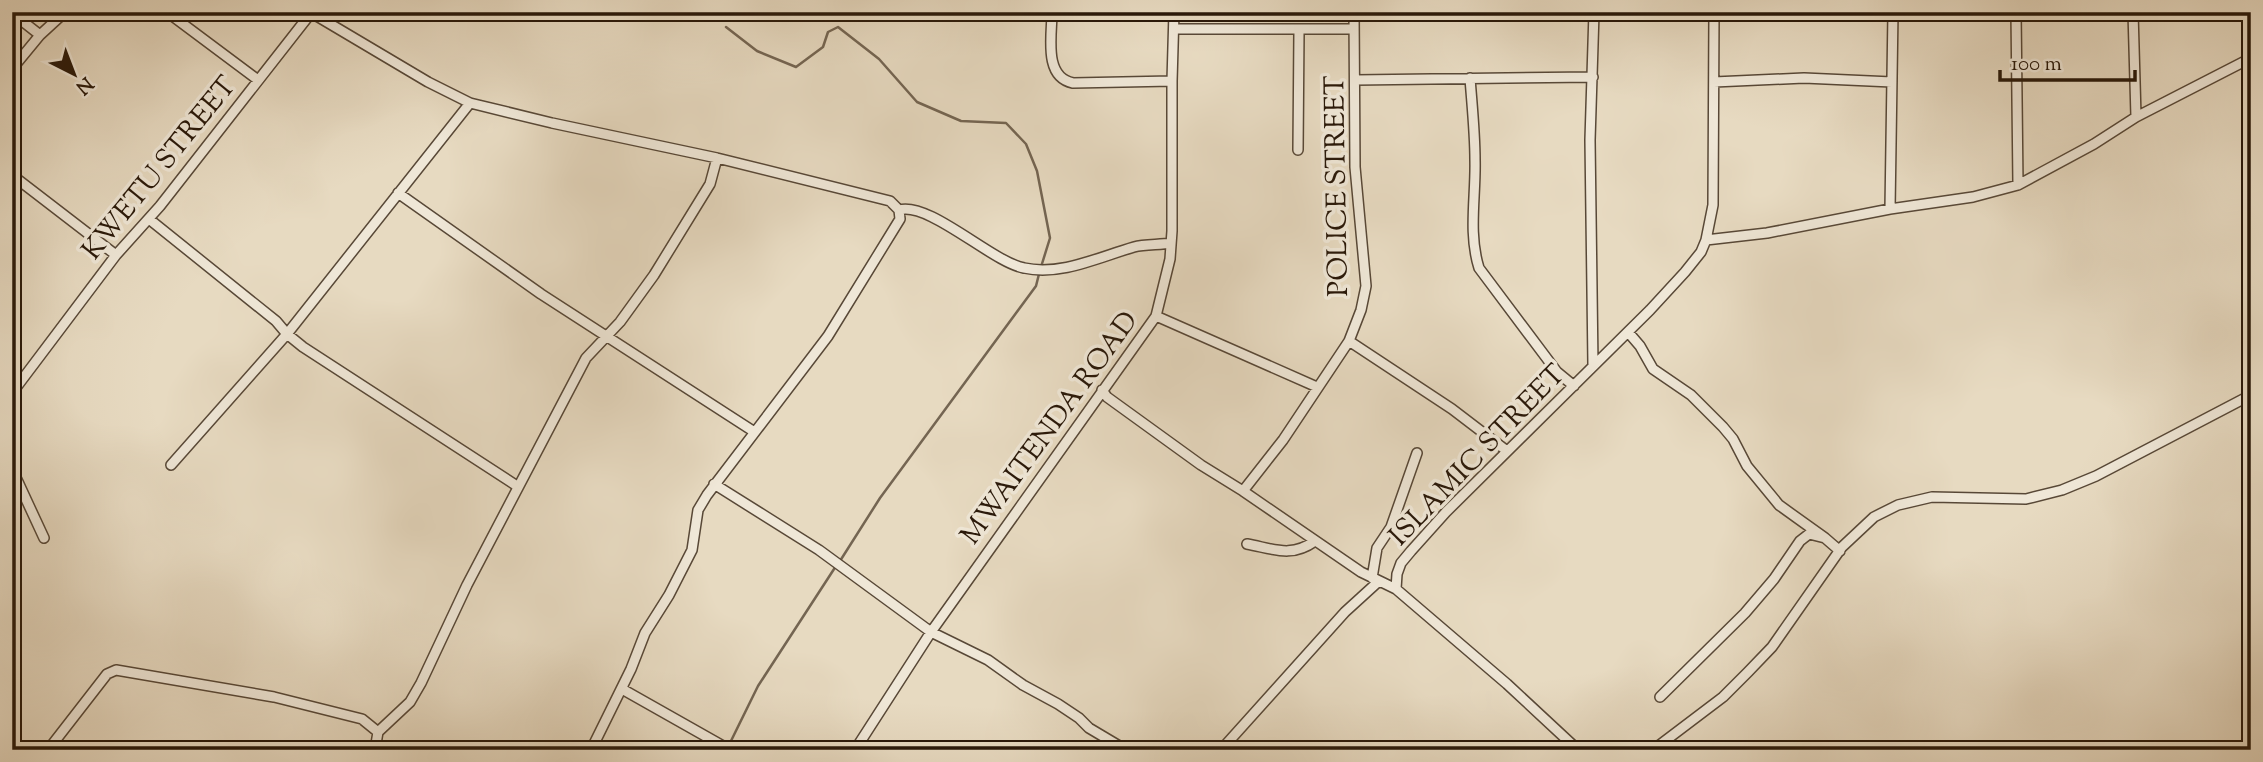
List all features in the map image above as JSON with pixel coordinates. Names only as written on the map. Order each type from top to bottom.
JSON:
[{"type":"street","points":[[12,69],[40,35],[65,12]]},
{"type":"street","points":[[167,12],[258,80]]},
{"type":"street","points":[[1052,12],[1053,66],[1060,78],[1066,82],[1172,81]]},
{"type":"street","name":"MWAITENDA ROAD","points":[[855,750],[931,632],[1156,316],[1170,259],[1171,243],[1174,12]]},
{"type":"street","name":"POLICE STREET","points":[[1243,491],[1283,440],[1349,341],[1361,310],[1366,286],[1355,167],[1354,12]]},
{"type":"street","points":[[1593,365],[1590,140],[1594,12]]},
{"type":"street","name":"ISLAMIC STREET","points":[[1578,750],[1507,684],[1396,589],[1397,574],[1401,563],[1411,551],[1507,451],[1628,332],[1701,252],[1713,205],[1714,12]]},
{"type":"street","points":[[1890,209],[1893,12]]},
{"type":"street","points":[[2016,12],[2018,185]]},
{"type":"street","points":[[2133,12],[2136,117]]},
{"type":"street","points":[[12,13],[40,35]]},
{"type":"street","points":[[310,13],[428,82],[471,103],[718,158],[890,201],[899,210],[900,219],[828,336],[786,393],[753,431],[698,510],[692,550],[669,595],[645,633],[622,689],[591,750]]},
{"type":"street","name":"KWETU STREET","points":[[12,393],[116,255],[149,219],[310,13]]},
{"type":"street","points":[[1174,29],[1354,29]]},
{"type":"street","points":[[1298,150],[1299,31]]},
{"type":"street","points":[[1706,240],[1767,233],[1890,209],[1973,197],[2018,185],[2094,144],[2136,117],[2251,58]]},
{"type":"street","points":[[1356,80],[1593,76]]},
{"type":"street","points":[[1470,78],[1475,159],[1472,233],[1479,268],[1557,372],[1574,386]]},
{"type":"street","points":[[1714,82],[1804,78],[1892,82]]},
{"type":"street","points":[[171,465],[287,334],[471,103]]},
{"type":"street","points":[[375,750],[378,732],[410,702],[421,683],[442,635],[517,486],[586,358],[620,322],[654,275],[710,184],[718,158]]},
{"type":"street","points":[[12,175],[116,255]]},
{"type":"street","points":[[398,194],[541,294],[753,431]]},
{"type":"street","points":[[899,210],[912,210],[944,224],[998,259],[1024,268],[1045,271],[1105,258],[1135,247],[1171,243]]},
{"type":"street","points":[[149,219],[276,321],[303,347],[517,486]]},
{"type":"street","points":[[1156,316],[1317,387]]},
{"type":"street","points":[[1628,332],[1640,346],[1653,369],[1691,395],[1723,427],[1733,439],[1747,466],[1779,505],[1840,551]]},
{"type":"street","points":[[1349,341],[1452,409],[1507,451]]},
{"type":"street","points":[[1102,390],[1107,397],[1176,447],[1315,541],[1375,579],[1396,589]]},
{"type":"street","points":[[1653,750],[1723,697],[1772,647],[1840,551],[1857,530],[1874,517],[1898,505],[1932,497],[2026,499],[2062,490],[2096,476],[2251,395]]},
{"type":"street","points":[[1221,750],[1375,579],[1377,548],[1391,527],[1417,453]]},
{"type":"street","points":[[12,469],[44,538]]},
{"type":"street","points":[[714,484],[819,550],[931,632],[988,660],[1126,750]]},
{"type":"street","points":[[1661,697],[1745,613],[1774,579],[1800,541],[1809,534],[1825,538]]},
{"type":"street","points":[[1247,544],[1294,551],[1315,541]]},
{"type":"street","points":[[48,750],[107,674],[116,670],[274,697],[362,719],[378,732]]},
{"type":"street","points":[[622,689],[730,750]]},
{"type":"waterway","points":[[726,27],[757,51],[796,67],[823,47],[828,32],[838,27],[879,59],[917,102],[961,121],[1006,123],[1026,144],[1037,171],[1050,238],[1041,267]]},
{"type":"waterway","points":[[840,561],[880,498],[1036,286],[1039,274]]},
{"type":"waterway","points":[[728,747],[758,686],[836,566]]}]
